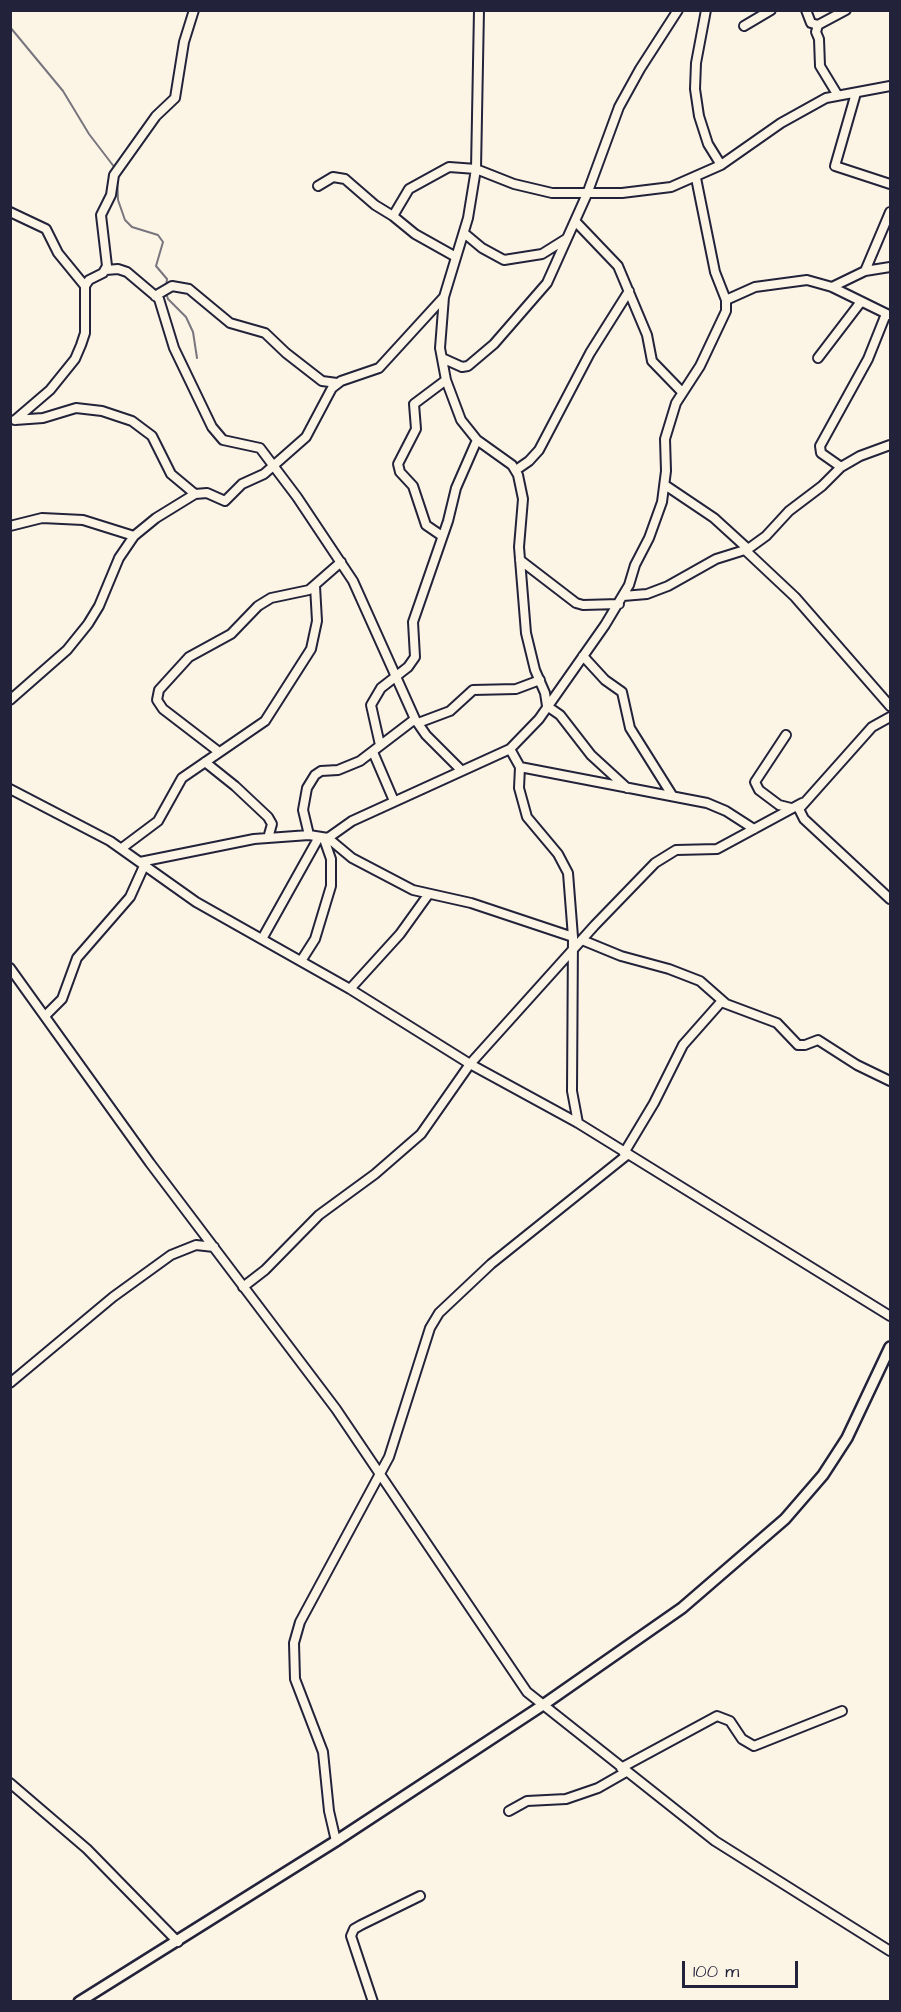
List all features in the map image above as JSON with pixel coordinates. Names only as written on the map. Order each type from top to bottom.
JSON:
[{"type":"street","points":[[106,270],[108,262],[101,215],[111,195],[114,175],[156,116],[175,98],[184,42],[194,10]]},
{"type":"street","points":[[478,10],[476,169],[464,233],[444,297],[439,340],[446,380],[461,420],[477,440],[516,470],[523,498],[520,560],[526,633],[547,706],[560,715],[591,755],[627,788]]},
{"type":"street","points":[[442,358],[466,367],[494,344],[547,283],[587,194],[619,107],[640,69],[678,10]]},
{"type":"street","points":[[706,10],[696,63],[695,89],[699,116],[708,144],[721,165]]},
{"type":"street","points":[[744,26],[771,10]]},
{"type":"street","points":[[806,10],[811,23],[818,25],[846,10]]},
{"type":"street","points":[[818,25],[816,32],[819,39],[820,66],[837,94]]},
{"type":"street","points":[[393,216],[409,189],[449,166],[476,169],[532,189],[587,194],[658,190],[696,178],[721,165],[781,123],[837,94],[891,86]]},
{"type":"street","points":[[856,93],[835,166],[891,184]]},
{"type":"street","points":[[318,186],[339,176],[375,206],[393,216],[424,241],[456,257]]},
{"type":"street","points":[[262,939],[323,838],[394,801],[510,749],[523,737],[547,706],[619,604],[657,519],[665,485],[665,439],[682,392],[700,366],[726,311],[726,300],[715,272],[696,178]]},
{"type":"street","points":[[10,212],[46,229],[58,253],[85,286]]},
{"type":"street","points":[[865,271],[891,212]]},
{"type":"street","points":[[575,221],[610,256],[629,291],[647,335],[652,361],[682,392]]},
{"type":"street","points":[[464,233],[482,248],[504,260],[542,254],[568,237]]},
{"type":"street","points":[[832,287],[865,271],[891,267]]},
{"type":"street","points":[[13,420],[43,399],[78,352],[85,333],[85,286],[89,280],[106,270],[118,269],[127,272],[156,296],[161,303],[174,348],[217,434],[232,444],[254,445],[260,448],[341,562],[361,598],[416,721],[462,771]]},
{"type":"street","points":[[726,300],[749,289],[797,281],[819,282],[888,315],[820,446],[821,453],[841,467]]},
{"type":"street","points":[[156,296],[172,286],[189,289],[230,323],[266,333],[322,381],[337,383],[379,368],[444,297]]},
{"type":"street","points":[[516,470],[530,461],[539,450],[590,353],[629,291]]},
{"type":"street","points":[[818,357],[860,303]]},
{"type":"street","points":[[442,536],[426,525],[413,486],[400,472],[398,464],[416,429],[414,404],[446,380]]},
{"type":"street","points":[[10,700],[63,654],[88,624],[102,599],[119,558],[134,537],[168,510],[195,495],[207,493],[225,501],[242,484],[264,474],[306,437],[313,426],[324,397],[337,383]]},
{"type":"street","points":[[13,420],[43,418],[76,408],[102,411],[132,421],[152,436],[171,474],[195,495]]},
{"type":"street","points":[[380,745],[371,705],[374,696],[408,667],[415,657],[411,630],[456,488],[477,440]]},
{"type":"street","points":[[623,596],[657,590],[716,559],[747,549],[766,536],[789,511],[822,486],[841,467],[860,456],[891,445]]},
{"type":"street","points":[[665,485],[714,518],[747,549],[795,597],[891,706]]},
{"type":"street","points":[[10,526],[42,518],[83,520],[134,537]]},
{"type":"street","points":[[520,560],[576,603],[583,605],[619,604]]},
{"type":"street","points":[[219,752],[163,709],[157,700],[159,690],[189,657],[231,634],[264,601],[302,594],[315,586],[341,562]]},
{"type":"street","points":[[122,848],[153,827],[178,783],[265,721],[307,658],[317,621],[315,586]]},
{"type":"street","points":[[583,656],[606,681],[622,692],[630,728],[672,795]]},
{"type":"street","points":[[309,836],[303,810],[310,780],[321,771],[338,770],[360,761],[416,721],[450,711],[473,690],[510,689],[540,680]]},
{"type":"street","points":[[891,717],[872,727],[799,808],[804,819],[891,899]]},
{"type":"street","points":[[786,735],[755,782],[759,790],[779,805],[793,808]]},
{"type":"street","points":[[510,749],[520,767],[519,788],[527,817],[558,854],[568,873],[578,938]]},
{"type":"street","points":[[373,752],[394,801]]},
{"type":"street","points":[[205,762],[268,817],[272,824],[268,838]]},
{"type":"street","points":[[520,767],[672,795],[717,806],[754,829]]},
{"type":"street","points":[[10,789],[122,848],[196,902],[350,989],[470,1064],[578,1123],[891,1316]]},
{"type":"street","points":[[578,1123],[572,1090],[573,951],[578,938],[662,857],[683,849],[717,849],[802,803]]},
{"type":"street","points":[[142,864],[268,838],[309,836],[323,838],[358,862],[413,890],[471,903],[578,938],[621,956],[669,969],[700,981],[725,1003],[781,1026],[798,1045],[805,1046],[818,1040],[857,1065],[891,1081]]},
{"type":"street","points":[[301,961],[315,939],[331,886],[331,859],[323,838]]},
{"type":"street","points":[[46,1015],[62,999],[77,958],[130,897],[142,864]]},
{"type":"street","points":[[350,989],[400,934],[428,895]]},
{"type":"street","points":[[243,1287],[265,1270],[319,1215],[407,1147],[423,1130],[470,1064],[573,951]]},
{"type":"street","points":[[10,968],[46,1015],[130,1136],[381,1472],[474,1618],[527,1692],[716,1841],[891,1951]]},
{"type":"street","points":[[336,1841],[329,1811],[323,1752],[312,1719],[296,1685],[294,1643],[300,1622],[392,1448],[430,1328],[439,1313],[491,1264],[626,1154],[683,1046],[715,1006],[725,1003]]},
{"type":"street","points":[[10,1383],[113,1297],[171,1255],[188,1246],[197,1237],[198,1226]]},
{"type":"street","points":[[188,1246],[214,1248]]},
{"type":"street","points":[[79,2001],[178,1942],[336,1841],[543,1705],[682,1608],[785,1519],[823,1475],[847,1438],[891,1347]]},
{"type":"street","points":[[509,1811],[527,1801],[566,1799],[598,1788],[624,1770],[717,1716],[730,1720],[742,1739],[754,1746],[842,1711]]},
{"type":"street","points":[[10,1783],[87,1849],[178,1942]]},
{"type":"street","points":[[374,2001],[351,1936],[354,1929],[420,1896]]},
{"type":"waterway","points":[[10,27],[63,91],[89,134],[115,168]]},
{"type":"waterway","points":[[117,174],[118,200],[125,220],[132,227],[158,235],[163,242],[156,266],[167,279],[166,287]]},
{"type":"waterway","points":[[166,293],[168,299],[186,317],[193,332],[197,358]]}]
